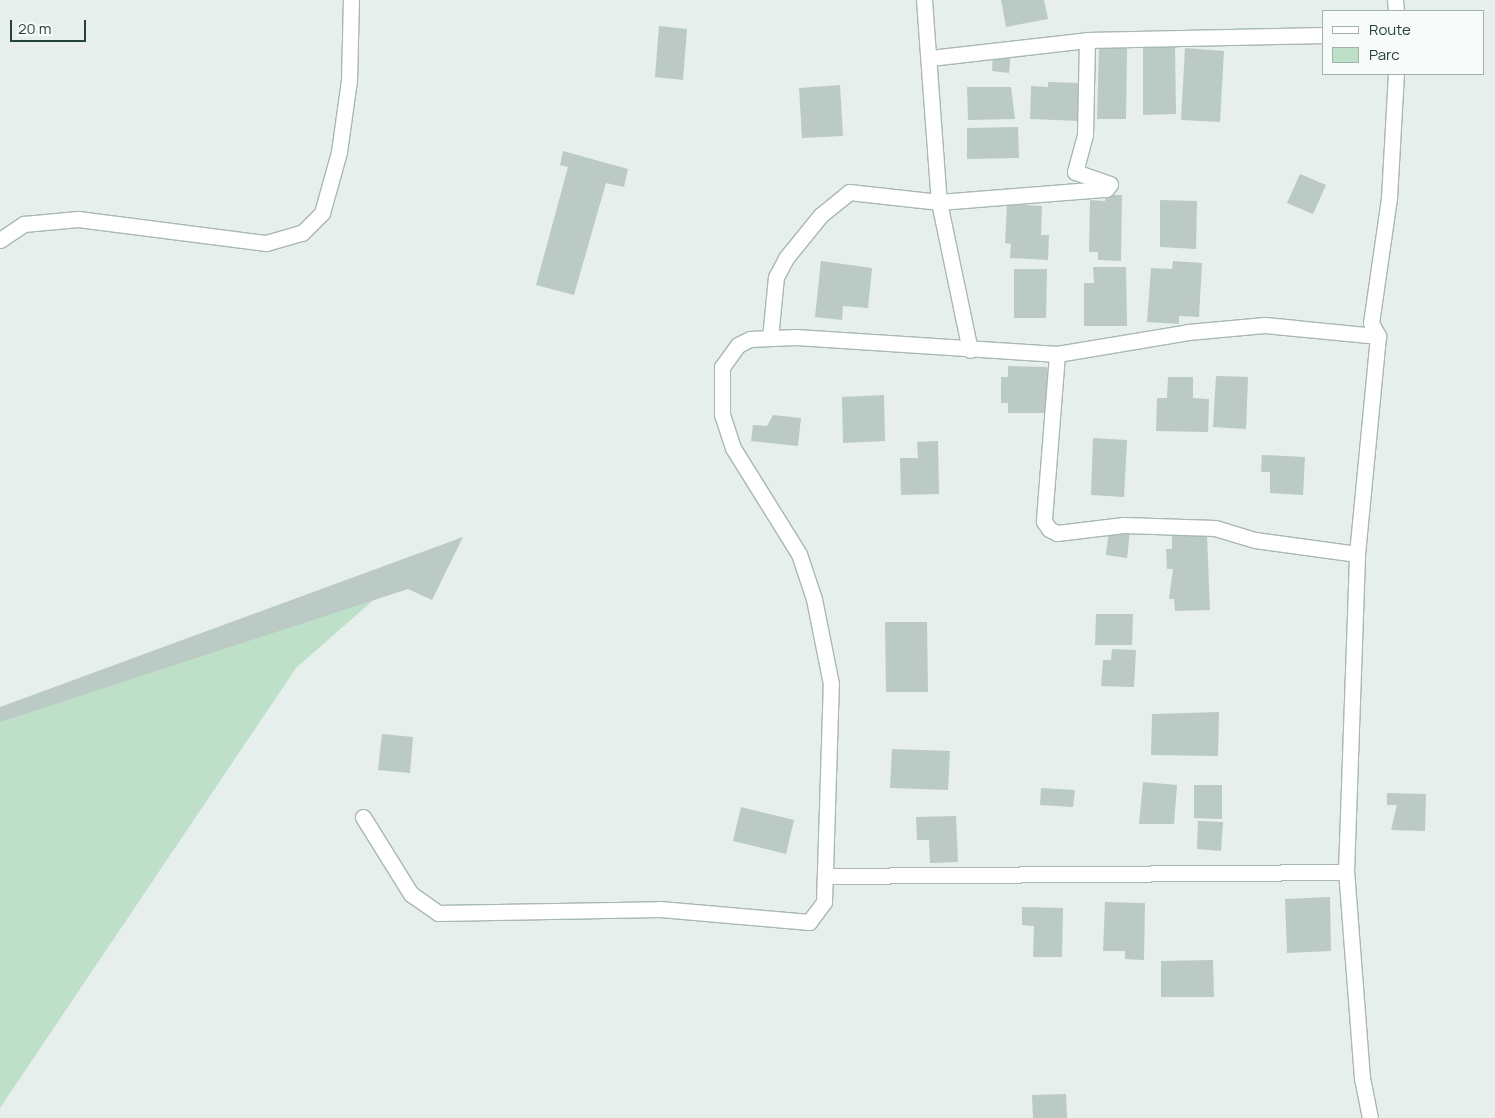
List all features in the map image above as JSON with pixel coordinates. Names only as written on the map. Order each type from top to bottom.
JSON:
[{"type":"street","points":[[0,240],[24,224],[78,219],[266,243],[302,233],[322,212],[338,152],[349,80],[351,0]]},
{"type":"street","points":[[924,0],[930,58],[939,202],[970,350]]},
{"type":"street","points":[[930,58],[1087,40],[1322,35]]},
{"type":"street","points":[[770,338],[776,277],[786,258],[840,198],[854,191],[939,202],[1106,189],[1110,184],[1075,172],[1085,135],[1087,40]]},
{"type":"street","points":[[1370,1118],[1362,1078],[1346,872],[1357,554],[1378,336],[1371,323],[1389,198],[1396,75]]},
{"type":"street","points":[[363,817],[411,894],[438,913],[660,909],[809,922],[824,902],[830,684],[823,639],[799,554],[733,448],[722,415],[722,367],[729,355],[750,339],[770,338],[1057,354],[1188,332],[1265,325],[1378,336]]},
{"type":"street","points":[[1057,354],[1044,521],[1049,529],[1057,533],[1124,524],[1215,528],[1255,540],[1357,554]]},
{"type":"street","points":[[826,876],[1346,872]]},
{"type":"green space","points":[[404,573],[296,668],[0,1108],[0,714]]},
{"type":"building","points":[[1001,0],[1044,0],[1048,19],[1006,27]]},
{"type":"building","points":[[659,26],[687,29],[683,80],[655,77]]},
{"type":"building","points":[[1143,45],[1175,45],[1176,114],[1143,115]]},
{"type":"building","points":[[1099,46],[1127,47],[1126,119],[1097,119]]},
{"type":"building","points":[[1185,48],[1224,51],[1220,122],[1181,120]]},
{"type":"building","points":[[993,50],[1011,52],[1009,73],[992,71]]},
{"type":"building","points":[[1048,82],[1081,83],[1080,121],[1030,119],[1031,86],[1048,87]]},
{"type":"building","points":[[840,85],[843,136],[802,138],[799,88]]},
{"type":"building","points":[[967,87],[1011,87],[1015,119],[968,120]]},
{"type":"building","points":[[1018,127],[1019,158],[967,159],[967,128]]},
{"type":"building","points":[[563,151],[628,169],[624,187],[606,183],[574,295],[536,285],[568,167],[560,165]]},
{"type":"building","points":[[1300,174],[1326,185],[1313,214],[1287,203]]},
{"type":"building","points":[[1105,195],[1122,195],[1121,261],[1098,260],[1098,252],[1089,252],[1090,200],[1105,201]]},
{"type":"building","points":[[1160,200],[1197,201],[1196,249],[1160,247]]},
{"type":"building","points":[[1007,204],[1042,206],[1041,235],[1049,235],[1048,260],[1010,258],[1011,244],[1005,243]]},
{"type":"building","points":[[821,261],[872,268],[868,308],[843,306],[842,320],[815,317]]},
{"type":"building","points":[[1173,261],[1202,263],[1199,317],[1179,316],[1179,324],[1147,322],[1151,268],[1172,269]]},
{"type":"building","points":[[1093,267],[1126,267],[1127,326],[1084,326],[1084,283],[1094,283]]},
{"type":"building","points":[[1014,269],[1047,269],[1046,318],[1014,318]]},
{"type":"building","points":[[1008,366],[1047,367],[1047,413],[1008,413],[1008,403],[1001,403],[1001,377],[1008,377]]},
{"type":"building","points":[[1216,376],[1248,377],[1246,429],[1213,427]]},
{"type":"building","points":[[1168,377],[1193,377],[1193,398],[1209,399],[1208,432],[1156,431],[1157,398],[1167,398]]},
{"type":"building","points":[[884,395],[885,441],[843,443],[842,397]]},
{"type":"building","points":[[773,415],[801,418],[798,446],[751,441],[753,425],[767,426]]},
{"type":"building","points":[[1093,438],[1127,440],[1124,497],[1091,495]]},
{"type":"building","points":[[938,441],[939,494],[901,495],[900,458],[918,458],[917,442]]},
{"type":"building","points":[[1262,455],[1305,457],[1303,495],[1270,493],[1270,472],[1261,472]]},
{"type":"building","points":[[1109,529],[1130,531],[1127,558],[1106,555]]},
{"type":"building","points":[[1207,535],[1210,610],[1175,611],[1174,599],[1169,599],[1173,569],[1167,569],[1166,549],[1172,549],[1172,536]]},
{"type":"building","points":[[463,537],[432,600],[408,589],[0,722],[0,707]]},
{"type":"building","points":[[1096,614],[1133,614],[1132,645],[1095,645]]},
{"type":"building","points":[[885,622],[927,622],[928,692],[886,692]]},
{"type":"building","points":[[1112,649],[1136,650],[1134,687],[1101,686],[1103,660],[1111,660]]},
{"type":"building","points":[[1219,712],[1218,756],[1151,755],[1152,714]]},
{"type":"building","points":[[382,734],[413,737],[410,773],[378,770]]},
{"type":"building","points":[[892,749],[950,751],[948,790],[890,788]]},
{"type":"building","points":[[1143,782],[1177,785],[1174,824],[1139,824]]},
{"type":"building","points":[[1194,785],[1222,785],[1222,819],[1194,818]]},
{"type":"building","points":[[1041,788],[1075,790],[1073,807],[1040,805]]},
{"type":"building","points":[[1387,793],[1426,794],[1425,831],[1391,830],[1397,805],[1387,805]]},
{"type":"building","points":[[741,807],[794,820],[786,854],[733,841]]},
{"type":"building","points":[[956,816],[958,862],[930,863],[929,840],[917,840],[916,817]]},
{"type":"building","points":[[1198,821],[1223,822],[1221,851],[1197,849]]},
{"type":"building","points":[[1330,897],[1331,951],[1287,953],[1285,899]]},
{"type":"building","points":[[1105,902],[1145,903],[1144,960],[1125,959],[1125,951],[1103,951]]},
{"type":"building","points":[[1022,907],[1063,908],[1062,957],[1033,957],[1034,926],[1022,925]]},
{"type":"building","points":[[1213,960],[1214,997],[1161,997],[1161,961]]},
{"type":"building","points":[[1066,1094],[1067,1118],[1033,1118],[1032,1095]]}]
